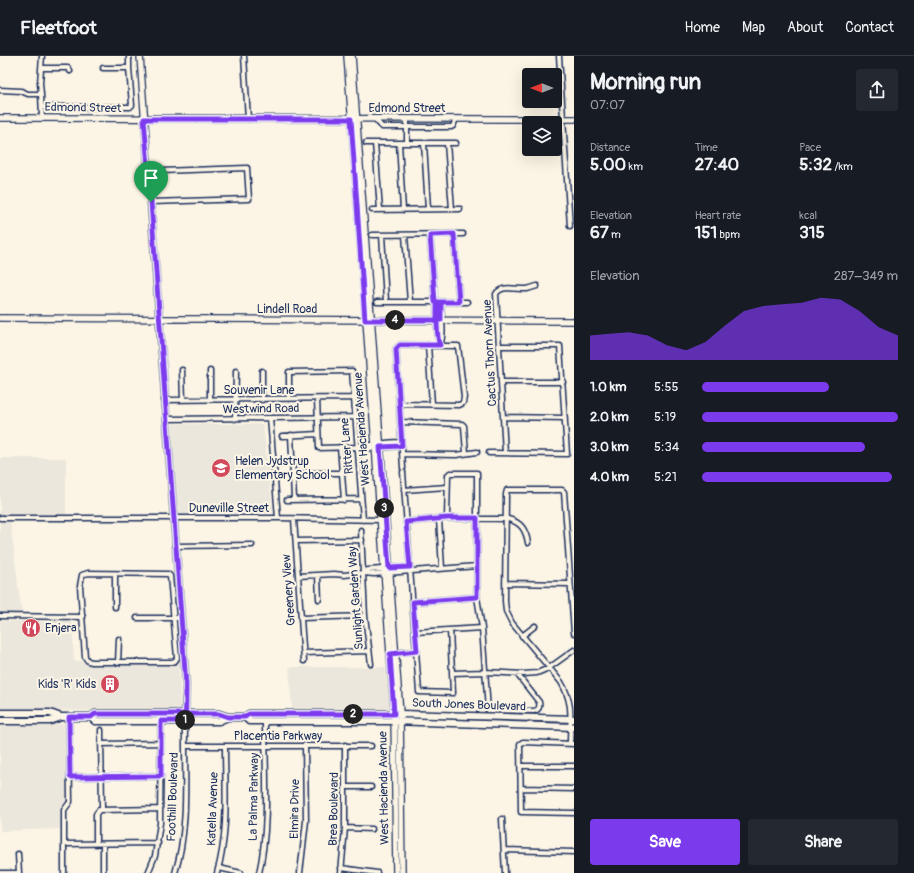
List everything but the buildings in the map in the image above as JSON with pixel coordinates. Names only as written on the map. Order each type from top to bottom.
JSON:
[{"type":"main road","name":"South Jones Boulevard","points":[[0,713],[50,713],[60,718]]},
{"type":"main road","name":"South Jones Boulevard","points":[[0,721],[50,721],[69,717],[91,717],[95,714],[219,714],[228,717],[245,717],[249,714],[397,714],[573,719]]},
{"type":"main road","points":[[300,714],[300,721]]},
{"type":"main road","name":"South Jones Boulevard","points":[[91,717],[94,721],[219,721],[228,717]]},
{"type":"main road","name":"South Jones Boulevard","points":[[245,717],[249,721],[397,721],[572,727]]},
{"type":"street","points":[[42,56],[40,83],[42,118]]},
{"type":"street","points":[[42,107],[130,107],[132,105],[129,56]]},
{"type":"street","points":[[140,56],[186,685],[185,721]]},
{"type":"street","points":[[244,56],[248,119]]},
{"type":"street","name":"West Hacienda Avenue","points":[[347,56],[354,119]]},
{"type":"street","name":"West Hacienda Avenue","points":[[352,56],[354,119],[364,271],[397,714],[398,842],[396,873]]},
{"type":"street","points":[[559,56],[570,226]]},
{"type":"street","points":[[42,68],[68,68],[70,71]]},
{"type":"street","points":[[103,68],[129,68]]},
{"type":"street","points":[[0,90],[21,91],[28,94],[41,94]]},
{"type":"street","name":"Edmond Street","points":[[0,118],[574,118]]},
{"type":"street","points":[[374,118],[382,127],[450,127],[454,126],[456,118]]},
{"type":"street","points":[[398,119],[398,127]]},
{"type":"street","points":[[407,119],[407,143]]},
{"type":"street","points":[[366,143],[456,143]]},
{"type":"street","points":[[375,143],[380,210]]},
{"type":"street","points":[[399,143],[403,210]]},
{"type":"street","points":[[424,143],[428,210]]},
{"type":"street","points":[[447,143],[452,209]]},
{"type":"street","points":[[149,175],[161,171],[247,168],[249,199],[151,202]]},
{"type":"street","points":[[372,210],[460,209]]},
{"type":"street","points":[[454,234],[459,302]]},
{"type":"street","points":[[372,235],[463,234]]},
{"type":"street","points":[[382,235],[386,301]]},
{"type":"street","points":[[405,235],[410,302]]},
{"type":"street","points":[[430,235],[437,302],[441,304],[439,320],[442,339],[440,345]]},
{"type":"street","name":"Cactus Thorn Avenue","points":[[505,453],[496,294],[498,291],[504,289],[528,289],[537,286]]},
{"type":"street","points":[[377,302],[467,302]]},
{"type":"street","name":"Lindell Road","points":[[0,318],[574,321]]},
{"type":"street","points":[[399,404],[459,405],[463,403],[464,397],[458,346],[400,345],[396,349],[399,404],[400,422],[402,444],[406,522],[419,692],[454,692],[450,630]]},
{"type":"street","points":[[428,345],[432,404]]},
{"type":"street","points":[[489,453],[567,454],[560,346],[499,346]]},
{"type":"street","points":[[182,370],[183,400]]},
{"type":"street","points":[[210,370],[210,400]]},
{"type":"street","points":[[235,419],[236,371]]},
{"type":"street","points":[[262,371],[262,400]]},
{"type":"street","name":"Ritter Lane","points":[[289,399],[289,372],[352,371],[363,520]]},
{"type":"street","points":[[501,382],[562,382]]},
{"type":"street","name":"Souvenir Lane","points":[[164,400],[353,398]]},
{"type":"street","points":[[317,399],[319,448],[402,444]]},
{"type":"street","name":"Westwind Road","points":[[167,419],[355,417]]},
{"type":"street","points":[[503,417],[565,418]]},
{"type":"street","points":[[270,418],[278,518]]},
{"type":"street","points":[[400,422],[462,424],[464,426],[466,453]]},
{"type":"street","points":[[282,436],[318,434]]},
{"type":"street","points":[[291,435],[294,499]]},
{"type":"street","points":[[340,447],[344,500]]},
{"type":"street","points":[[402,454],[456,455],[476,452]]},
{"type":"street","points":[[293,473],[342,473]]},
{"type":"street","points":[[447,518],[447,476],[449,474],[477,473],[477,597],[482,628],[488,710],[535,711],[540,707],[539,702],[518,674]]},
{"type":"street","points":[[404,490],[447,487]]},
{"type":"street","points":[[574,633],[564,491],[507,490],[505,583],[506,611],[512,623],[522,636],[561,682],[568,697],[573,719],[572,744],[523,742],[520,744],[522,812],[574,813]]},
{"type":"street","points":[[287,500],[361,499]]},
{"type":"street","name":"Duneville Street","points":[[0,518],[278,518],[383,520]]},
{"type":"street","points":[[406,522],[447,518],[506,518],[515,521],[523,527],[528,543]]},
{"type":"street","name":"Greenery View","points":[[294,519],[304,661]]},
{"type":"street","points":[[439,519],[442,568]]},
{"type":"street","name":"Sunlight Garden Way","points":[[361,530],[365,616],[371,664]]},
{"type":"street","points":[[296,541],[362,540]]},
{"type":"street","points":[[175,546],[252,545]]},
{"type":"street","points":[[298,576],[344,575],[364,573],[368,570],[386,571],[477,566]]},
{"type":"street","points":[[88,573],[115,574],[168,574],[171,579],[177,658],[175,661],[118,663],[92,662],[88,661],[85,657],[80,580],[82,575],[88,573]]},
{"type":"street","points":[[115,574],[116,608]]},
{"type":"street","points":[[318,576],[319,599]]},
{"type":"street","points":[[505,583],[570,584]]},
{"type":"street","points":[[413,602],[477,597]]},
{"type":"street","points":[[0,616],[83,617]]},
{"type":"street","points":[[301,618],[365,616]]},
{"type":"street","points":[[137,618],[181,618]]},
{"type":"street","points":[[522,636],[534,626]]},
{"type":"street","points":[[415,632],[482,628]]},
{"type":"street","points":[[118,663],[119,639]]},
{"type":"street","points":[[452,673],[537,673],[549,668],[574,650]]},
{"type":"street","points":[[304,652],[369,651]]},
{"type":"street","points":[[393,653],[417,651]]},
{"type":"street","points":[[568,697],[574,696]]},
{"type":"street","points":[[64,873],[64,810],[70,802],[69,717]]},
{"type":"street","points":[[148,873],[158,844],[161,776],[161,721]]},
{"type":"street","name":"Foothill Boulevard","points":[[175,873],[181,850],[184,823],[185,721]]},
{"type":"street","name":"La Palma Parkway","points":[[259,873],[265,822],[265,721]]},
{"type":"street","points":[[101,730],[102,810]]},
{"type":"street","points":[[101,744],[161,743]]},
{"type":"street","name":"Elmira Drive","points":[[300,873],[306,821],[305,745]]},
{"type":"street","name":"Brea Boulevard","points":[[341,871],[345,828],[345,745]]},
{"type":"street","name":"Placentia Parkway","points":[[184,746],[371,746]]},
{"type":"street","name":"Katella Avenue","points":[[217,873],[224,843],[225,746]]},
{"type":"street","points":[[521,766],[574,766]]},
{"type":"street","points":[[70,777],[161,776]]},
{"type":"street","points":[[346,787],[371,787]]},
{"type":"street","points":[[521,788],[574,790]]},
{"type":"street","points":[[96,844],[96,814],[99,810],[160,809]]},
{"type":"street","points":[[502,819],[505,873]]},
{"type":"street","points":[[345,828],[372,829]]},
{"type":"street","name":"West Hacienda Avenue","points":[[398,842],[402,873]]},
{"type":"street","points":[[64,844],[158,844]]},
{"type":"street","points":[[103,844],[103,873]]},
{"type":"street","points":[[504,850],[574,852]]},
{"type":"street","points":[[0,873],[18,873],[18,854]]},
{"type":"street","points":[[219,868],[241,873]]},
{"type":"street","points":[[341,871],[377,873]]},
{"type":"shaded area","name":"Helen Jydstrup Elementary School","points":[[170,424],[263,424],[273,513],[178,514]]},
{"type":"shaded area","points":[[0,458],[66,458],[66,518],[10,519],[22,616],[0,616]]},
{"type":"shaded area","points":[[0,621],[72,621],[74,661],[179,661],[180,711],[0,710]]},
{"type":"shaded area","points":[[289,667],[386,667],[390,706],[389,709],[292,710]]},
{"type":"shaded area","points":[[0,723],[67,724],[67,803],[61,809],[61,829],[0,831]]},
{"type":"place","name":"Helen Jydstrup Elementary School","points":[[221,468]]},
{"type":"place","name":"Enjera","points":[[31,628]]},
{"type":"place","name":"Kids 'R' Kids","points":[[110,684]]},
{"type":"route","points":[[151,202],[144,119],[351,119],[365,320],[437,320],[441,320],[441,304],[439,302],[459,302],[454,234],[430,235],[435,302],[439,302],[437,304],[437,320],[438,340],[440,345],[400,345],[397,347],[402,446],[380,447],[389,568],[410,567],[406,522],[447,518],[477,518],[477,597],[413,602],[417,651],[390,654],[394,714],[249,714],[245,717],[228,717],[219,714],[185,714],[161,714],[95,714],[91,717],[69,717],[70,777],[161,776],[161,721],[185,721],[185,714],[186,709],[186,685],[167,419],[164,400],[151,202]]}]
